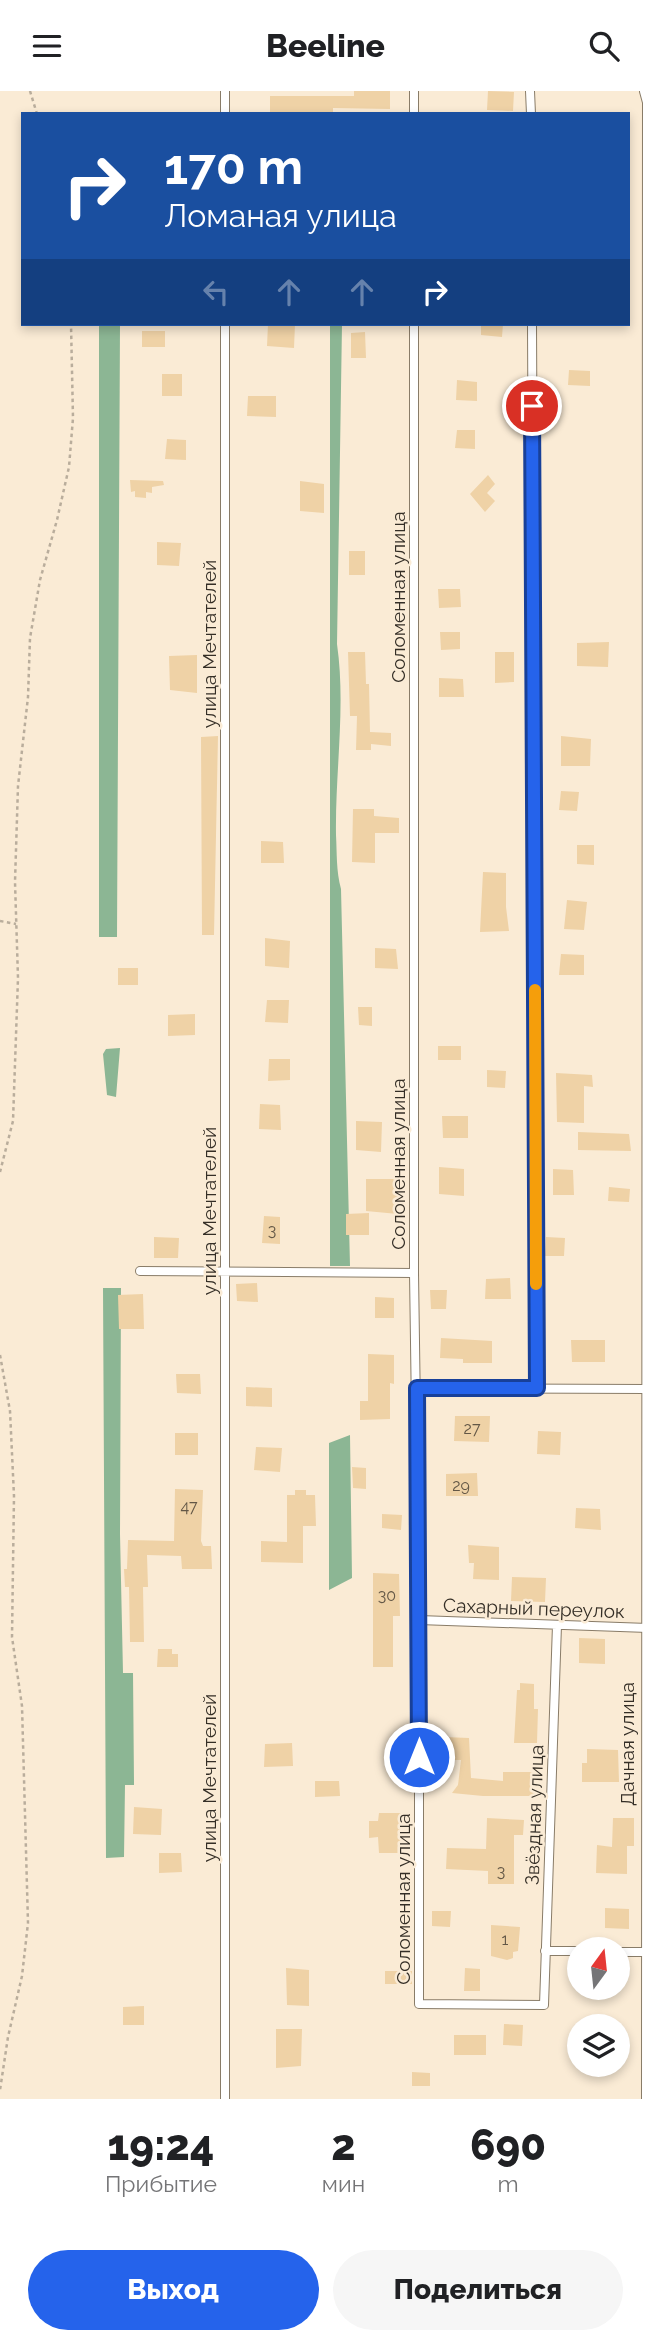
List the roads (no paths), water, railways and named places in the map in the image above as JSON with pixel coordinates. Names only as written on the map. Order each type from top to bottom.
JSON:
[{"type":"street","name":"Дачная улица","points":[[648,91],[651,102],[649,2099]]},
{"type":"lane","points":[[225,91],[225,112]]},
{"type":"lane","points":[[414,91],[414,112]]},
{"type":"lane","points":[[530,91],[531,112]]},
{"type":"lane","name":"улица Мечтателей","points":[[225,326],[225,2099]]},
{"type":"lane","name":"Соломенная улица","points":[[414,326],[414,1273],[419,1620],[419,2004],[544,2005]]},
{"type":"lane","points":[[532,326],[537,1388]]},
{"type":"lane","points":[[140,1271],[414,1273]]},
{"type":"lane","points":[[417,1388],[648,1389]]},
{"type":"lane","name":"Сахарный переулок","points":[[419,1620],[648,1628]]},
{"type":"lane","name":"Звёздная улица","points":[[544,2005],[557,1625]]},
{"type":"lane","points":[[545,1951],[567,1951]]},
{"type":"lane","points":[[630,1952],[648,1952]]}]
